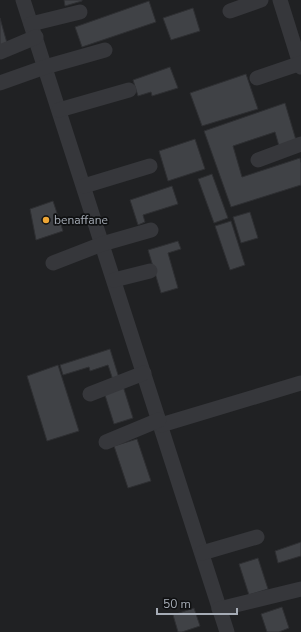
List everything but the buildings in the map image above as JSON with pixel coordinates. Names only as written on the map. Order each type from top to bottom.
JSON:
[{"type":"street","points":[[23,0],[227,632]]},
{"type":"street","points":[[230,11],[261,0]]},
{"type":"street","points":[[257,78],[301,64],[280,0]]},
{"type":"street","points":[[0,52],[34,31],[80,12]]},
{"type":"street","points":[[0,83],[45,67],[105,50]]},
{"type":"street","points":[[59,110],[129,90]]},
{"type":"street","points":[[258,160],[301,144]]},
{"type":"street","points":[[84,186],[150,166]]},
{"type":"street","points":[[54,263],[102,244],[151,230]]},
{"type":"street","points":[[114,280],[150,271]]},
{"type":"street","points":[[90,394],[144,373]]},
{"type":"street","points":[[106,442],[160,423],[301,383]]},
{"type":"street","points":[[202,552],[257,537]]},
{"type":"street","points":[[220,609],[301,589]]},
{"type":"shaded area","points":[[0,0],[301,0],[301,632],[0,632]]},
{"type":"place","name":"benaffane","points":[[46,220]]}]
